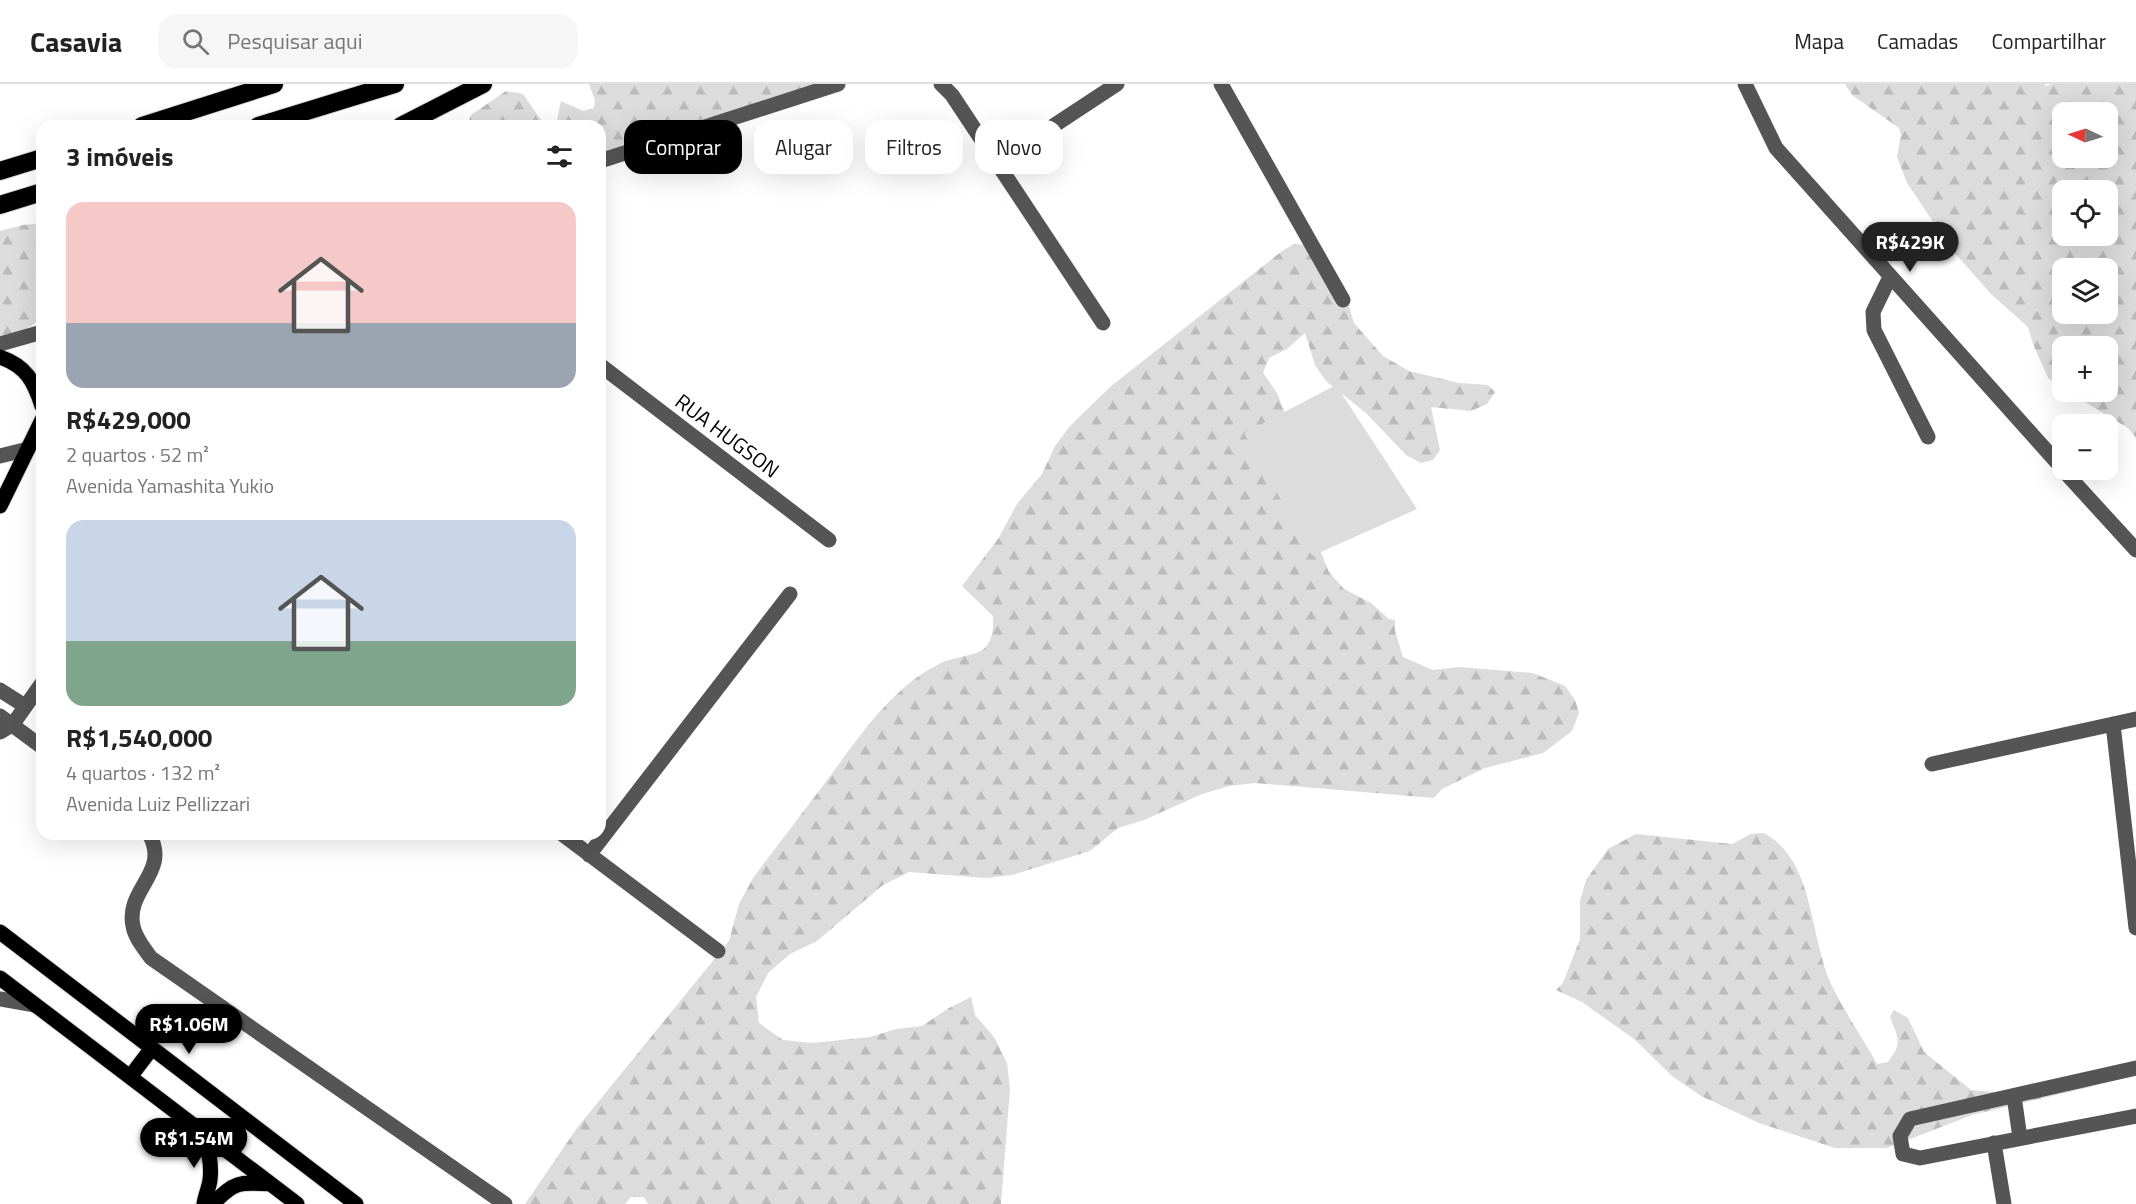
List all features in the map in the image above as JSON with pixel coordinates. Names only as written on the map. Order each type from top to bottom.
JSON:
[{"type":"highway","points":[[161,120],[274,84]]},
{"type":"highway","points":[[278,120],[395,84]]},
{"type":"highway","points":[[412,120],[483,84]]},
{"type":"highway","points":[[0,171],[36,160]]},
{"type":"highway","points":[[0,205],[36,194]]},
{"type":"main road","points":[[0,357],[15,362],[27,374],[36,389]]},
{"type":"main road","points":[[0,506],[36,432]]},
{"type":"main road","points":[[0,932],[348,1201]]},
{"type":"main road","points":[[0,978],[297,1204]]},
{"type":"main road","points":[[130,1077],[152,1048]]},
{"type":"main road","points":[[202,1132],[210,1153],[211,1167],[210,1182],[204,1204]]},
{"type":"main road","points":[[213,1204],[228,1187],[238,1184],[271,1184]]},
{"type":"street","points":[[606,159],[838,84]]},
{"type":"street","points":[[941,84],[952,95],[975,130]]},
{"type":"street","points":[[1062,120],[1117,84]]},
{"type":"street","points":[[1221,84],[1342,300]]},
{"type":"street","points":[[1745,84],[1776,148],[2052,457]]},
{"type":"street","points":[[1004,174],[1103,323]]},
{"type":"street","points":[[1890,277],[1872,312],[1874,330],[1928,437]]},
{"type":"street","points":[[0,344],[36,334]]},
{"type":"street","name":"RUA HUGSON","points":[[606,370],[829,540]]},
{"type":"street","points":[[0,456],[27,449]]},
{"type":"street","points":[[2073,480],[2136,550]]},
{"type":"street","points":[[606,833],[790,594]]},
{"type":"street","points":[[0,690],[25,706]]},
{"type":"street","points":[[36,691],[25,706],[4,724],[36,743]]},
{"type":"street","points":[[1932,764],[2136,719]]},
{"type":"street","points":[[2113,724],[2136,928]]},
{"type":"street","points":[[152,840],[156,862],[134,903],[132,924],[136,937],[150,958],[505,1204]]},
{"type":"street","points":[[570,840],[718,951]]},
{"type":"street","points":[[589,855],[601,840]]},
{"type":"street","points":[[0,999],[35,1005]]},
{"type":"street","points":[[2136,1068],[1910,1119],[1900,1136],[1903,1154],[1920,1158],[2136,1116]]},
{"type":"street","points":[[2014,1096],[2020,1138]]},
{"type":"street","points":[[1994,1143],[2004,1204]]},
{"type":"green space","points":[[589,84],[829,84],[714,120],[624,120],[624,148],[606,154],[606,120],[557,120],[561,101],[583,111],[594,108],[595,100]]},
{"type":"green space","points":[[1845,84],[2044,84],[2046,86],[2052,84],[2136,84],[2136,438],[2128,428],[2118,422],[2118,414],[2105,414],[2085,402],[2118,402],[2118,336],[2052,336],[2052,381],[2048,378],[2028,327],[1992,295],[1952,250],[1907,183],[1897,157],[1901,135],[1899,128],[1852,95]]},
{"type":"green space","points":[[506,91],[523,94],[541,120],[469,120],[471,115]]},
{"type":"green space","points":[[36,224],[36,323],[16,335],[0,340],[0,231]]},
{"type":"green space","points":[[1294,244],[1306,245],[1345,293],[1354,323],[1383,356],[1409,371],[1459,383],[1488,385],[1495,392],[1487,404],[1471,411],[1431,407],[1440,450],[1433,460],[1421,463],[1406,455],[1366,413],[1326,381],[1315,365],[1305,333],[1287,349],[1269,358],[1263,373],[1277,393],[1286,416],[1302,507],[1329,572],[1344,589],[1371,603],[1389,619],[1395,620],[1395,631],[1403,657],[1433,670],[1459,667],[1533,673],[1565,686],[1575,700],[1579,713],[1572,731],[1543,753],[1485,768],[1442,789],[1434,798],[1255,783],[1229,786],[1202,794],[1144,820],[1118,828],[1090,851],[1012,875],[986,878],[909,872],[883,885],[817,941],[790,954],[768,973],[756,997],[759,1023],[783,1040],[813,1043],[870,1037],[896,1029],[922,1026],[971,997],[975,1015],[994,1037],[1007,1063],[1010,1089],[1001,1204],[648,1204],[644,1197],[631,1197],[625,1204],[525,1204],[577,1128],[729,941],[739,904],[753,878],[864,730],[891,700],[922,674],[939,664],[978,652],[989,641],[993,616],[962,586],[998,539],[1017,504],[1042,474],[1055,446],[1070,426],[1110,387],[1282,251]]},
{"type":"green space","points":[[1336,385],[1417,509],[1312,556],[1244,433]]},
{"type":"green space","points":[[1764,833],[1781,846],[1793,862],[1802,880],[1831,984],[1877,1064],[1888,1062],[1896,1050],[1898,1040],[1890,1016],[1894,1010],[1908,1018],[1924,1052],[1971,1090],[2003,1093],[2094,1086],[1972,1115],[1887,1148],[1835,1148],[1759,1123],[1701,1096],[1672,1076],[1634,1039],[1582,1002],[1556,990],[1563,983],[1580,939],[1580,901],[1586,880],[1608,849],[1636,834],[1732,844],[1751,834]]}]
